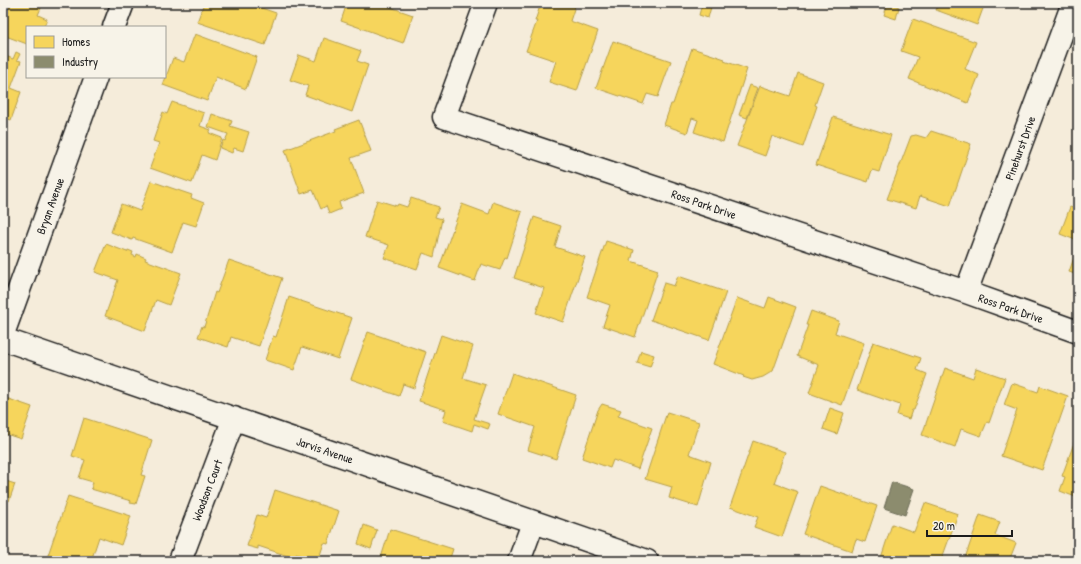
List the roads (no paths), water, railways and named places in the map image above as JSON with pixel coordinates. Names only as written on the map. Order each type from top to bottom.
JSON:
[{"type":"street","points":[[114,26],[123,3]]},
{"type":"street","name":"Ross Park Drive","points":[[486,3],[444,116],[966,292],[1078,332]]},
{"type":"street","name":"Pinehurst Drive","points":[[966,292],[1073,3]]},
{"type":"street","name":"Bryan Avenue","points":[[3,334],[96,78]]},
{"type":"street","name":"Jarvis Avenue","points":[[3,339],[533,523],[647,561]]},
{"type":"street","name":"Woodson Court","points":[[180,561],[234,418]]},
{"type":"street","points":[[519,561],[533,523]]}]
